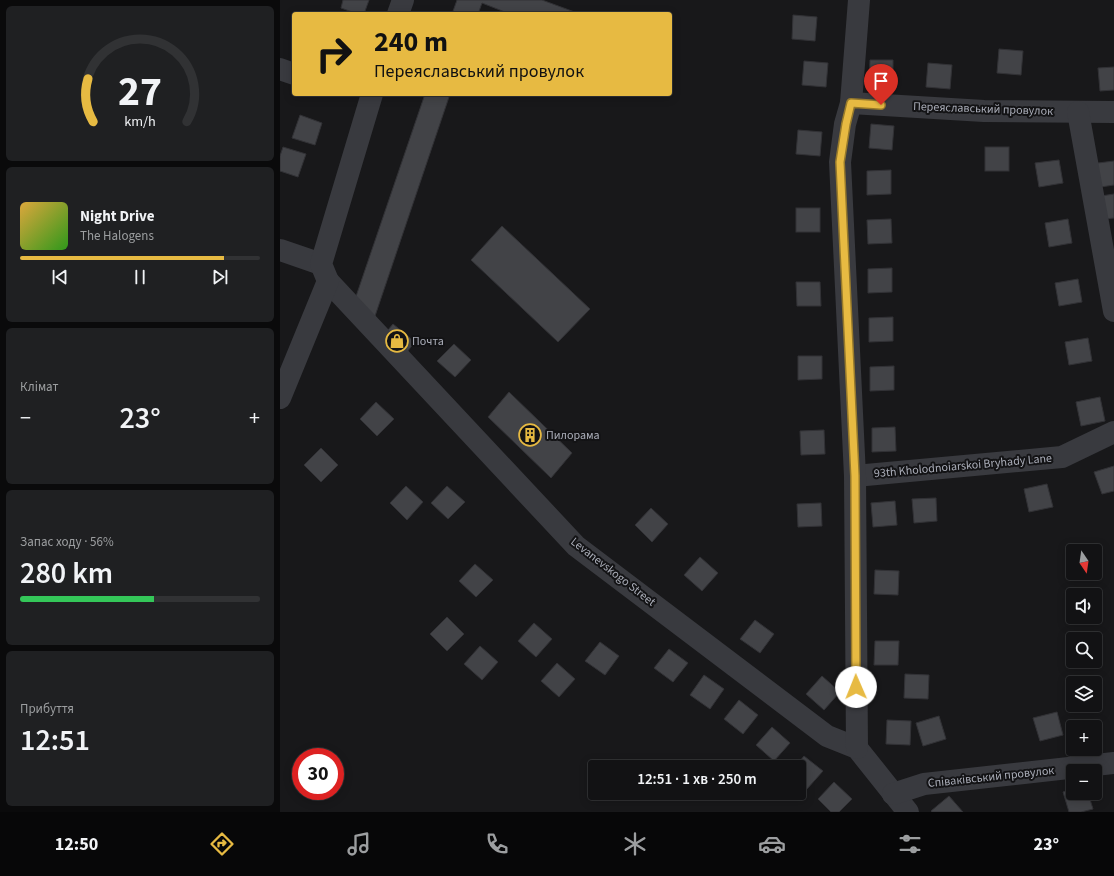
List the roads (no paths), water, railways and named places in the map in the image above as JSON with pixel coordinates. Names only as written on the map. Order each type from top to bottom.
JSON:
[{"type":"street","points":[[399,12],[403,0]]},
{"type":"street","points":[[859,0],[851,103],[840,162],[855,476],[857,748],[908,812]]},
{"type":"street","points":[[280,69],[292,73]]},
{"type":"street","points":[[280,398],[325,272],[367,96]]},
{"type":"street","name":"Переяславський провулок","points":[[851,103],[984,112],[1114,112]]},
{"type":"street","points":[[1078,112],[1114,311]]},
{"type":"street","points":[[280,250],[325,272]]},
{"type":"street","name":"Levanevskogo Street","points":[[325,272],[576,546],[827,736],[857,748]]},
{"type":"street","name":"93th Kholodnoiarskoi Bryhady Lane","points":[[855,476],[1062,457],[1114,432]]},
{"type":"street","name":"Співаківський провулок","points":[[893,794],[924,784],[1114,763]]},
{"type":"place","name":"Почта","points":[[397,341]]},
{"type":"place","name":"Пилорама","points":[[530,435]]}]
